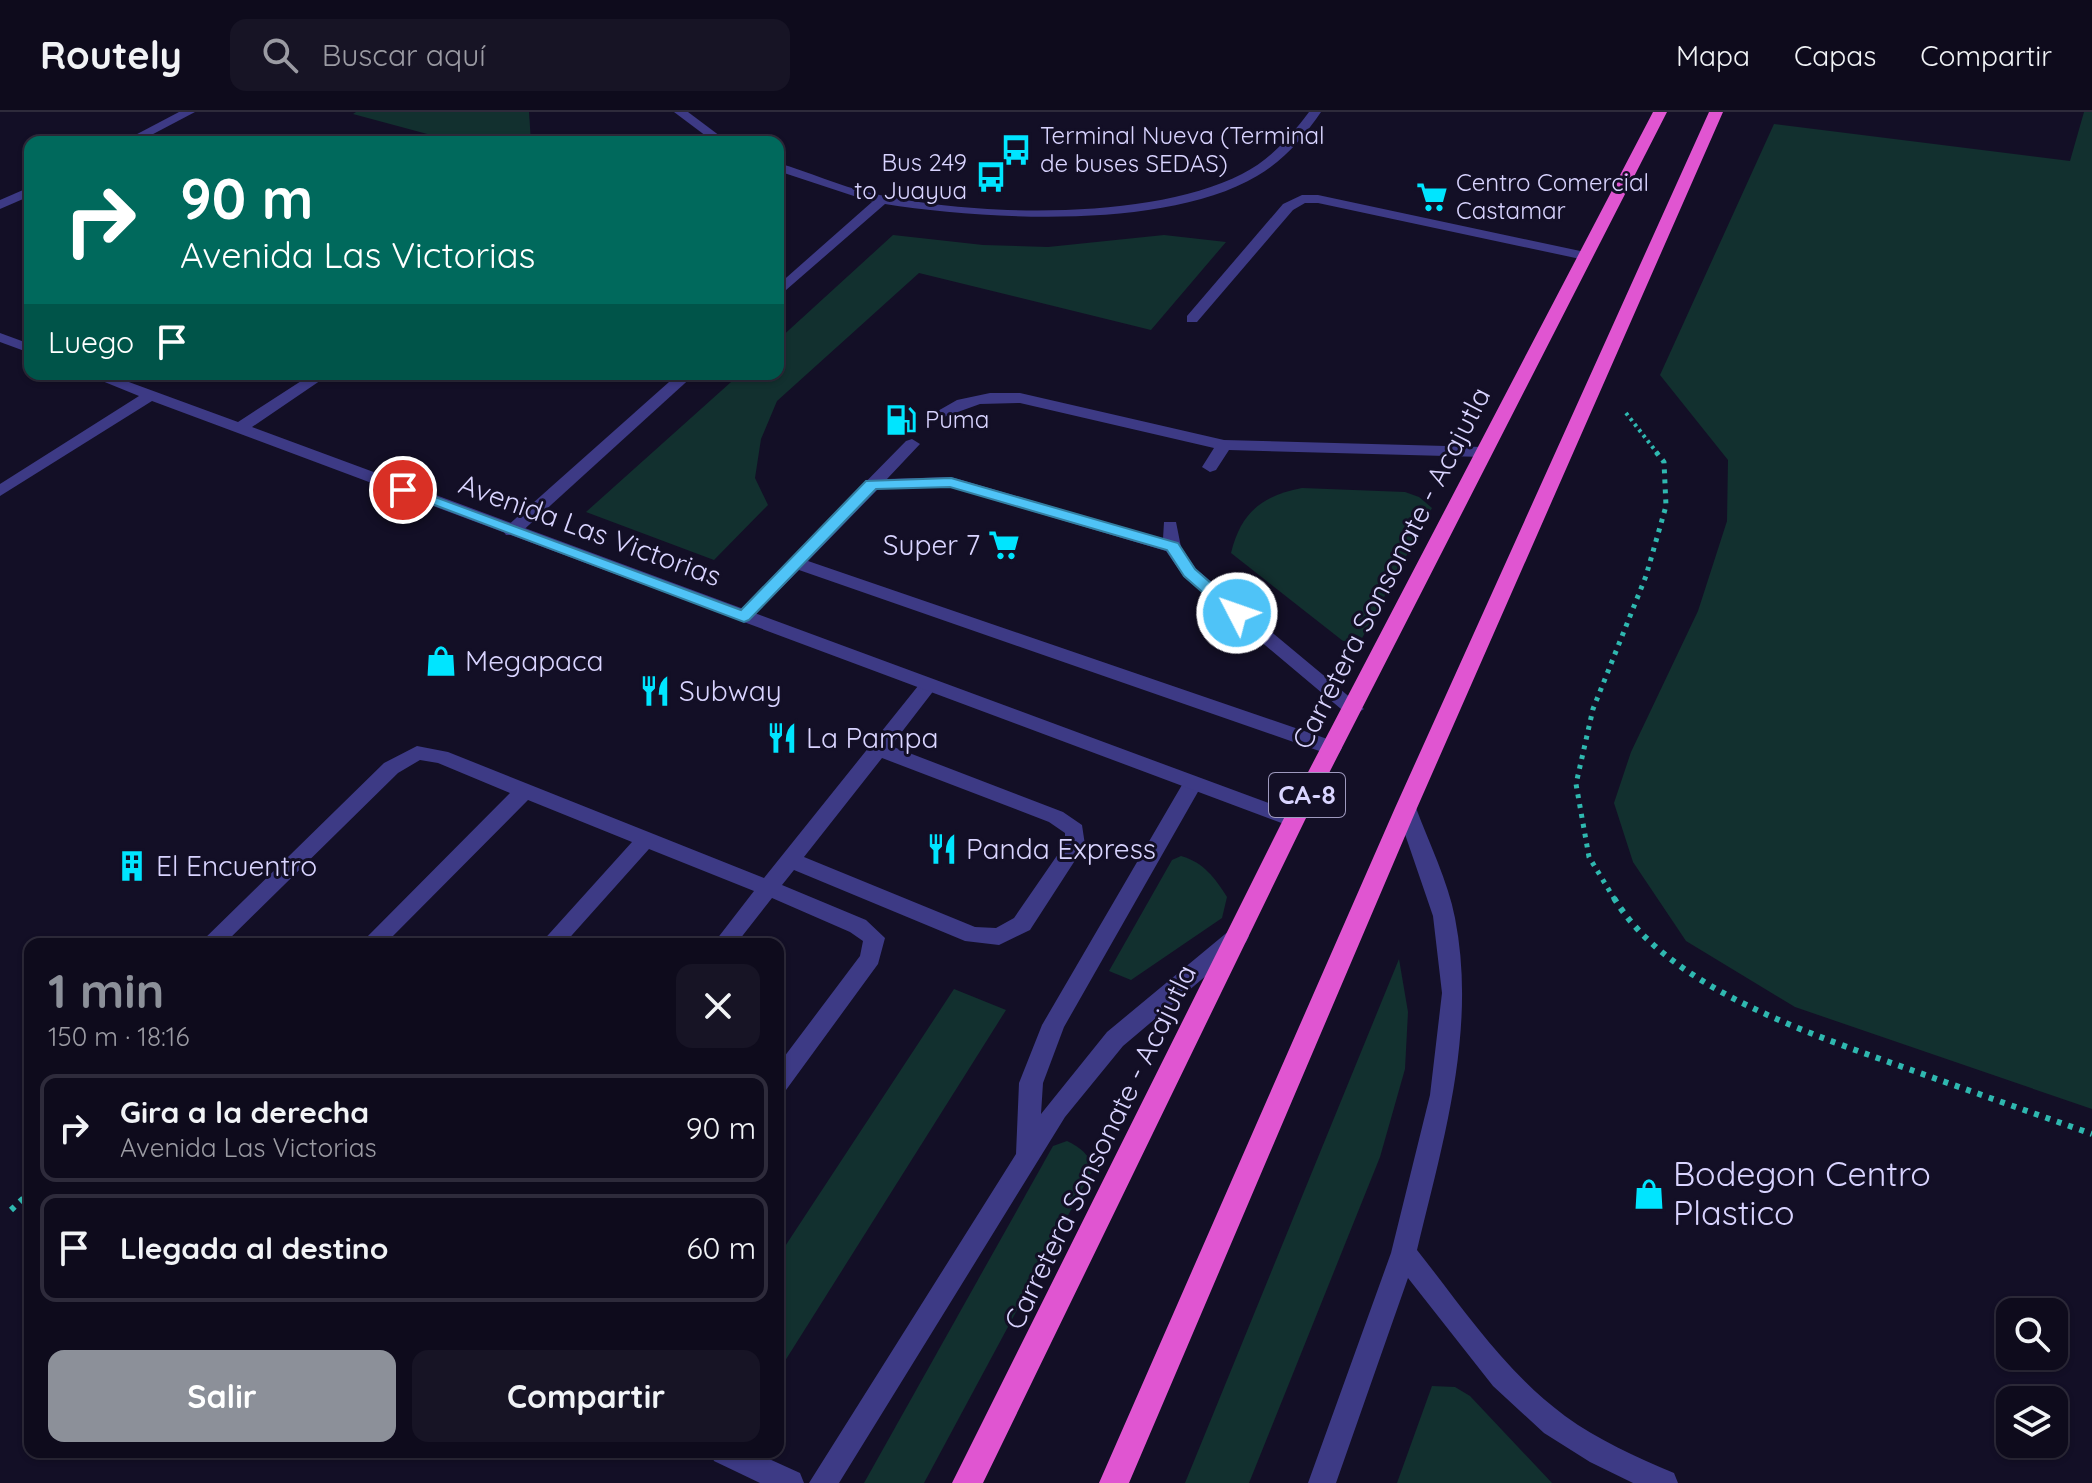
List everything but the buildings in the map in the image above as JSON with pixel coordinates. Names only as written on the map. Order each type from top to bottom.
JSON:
[{"type":"highway","name":"Carretera Sonsonate - Acajutla","points":[[967,1483],[1294,820],[1660,112]]},
{"type":"highway","points":[[1114,1483],[1406,808],[1716,112]]},
{"type":"street","points":[[140,136],[189,112]]},
{"type":"street","points":[[680,112],[714,136]]},
{"type":"street","points":[[784,169],[882,200],[938,207],[1036,212],[1107,210],[1171,202],[1245,177],[1297,138],[1315,112]]},
{"type":"street","points":[[0,205],[24,194]]},
{"type":"street","points":[[1192,319],[1288,207],[1302,199],[1318,199],[1585,256]]},
{"type":"street","points":[[784,288],[882,200]]},
{"type":"street","points":[[0,337],[24,347]]},
{"type":"street","name":"Avenida Las Victorias","points":[[109,380],[1294,820]]},
{"type":"street","points":[[239,429],[313,380]]},
{"type":"street","points":[[512,531],[680,380]]},
{"type":"street","points":[[0,491],[150,396]]},
{"type":"street","points":[[944,412],[961,402],[989,397],[1020,398],[1224,445],[1483,452]]},
{"type":"street","points":[[744,616],[912,444]]},
{"type":"street","points":[[1210,467],[1224,445]]},
{"type":"street","points":[[872,484],[951,482],[1172,547]]},
{"type":"street","points":[[1170,526],[1172,547],[1190,573],[1354,709]]},
{"type":"street","points":[[796,563],[1332,748]]},
{"type":"street","points":[[729,938],[929,685]]},
{"type":"street","points":[[791,860],[973,935],[999,937],[1022,924],[1075,845],[1075,830],[1056,817],[878,749]]},
{"type":"street","points":[[216,938],[391,768],[417,753],[441,757],[768,888],[858,926],[874,938],[870,958],[784,1075]]},
{"type":"street","points":[[1028,1154],[1031,1083],[1053,1025],[1193,783]]},
{"type":"street","points":[[377,938],[525,790]]},
{"type":"street","points":[[1322,1483],[1404,1253],[1442,1095],[1453,993],[1444,916],[1406,808]]},
{"type":"street","points":[[556,938],[646,839]]},
{"type":"street","points":[[823,1483],[1057,1110],[1115,1039],[1238,936]]},
{"type":"street","points":[[1404,1253],[1497,1370],[1541,1414],[1584,1444],[1652,1480]]},
{"type":"street","points":[[737,1458],[790,1483]]},
{"type":"path","points":[[1598,377],[1664,462],[1666,506],[1654,548],[1593,709],[1576,784],[1589,857],[1628,922],[1695,978],[1807,1033],[2092,1134]]},
{"type":"path","points":[[11,1210],[24,1198]]},
{"type":"green space","points":[[529,112],[531,136],[435,136],[353,114]]},
{"type":"green space","points":[[2084,112],[2092,112],[2092,1109],[1795,1007],[1686,941],[1633,862],[1614,803],[1631,752],[1698,611],[1727,521],[1728,460],[1660,375],[1774,124],[2070,161]]},
{"type":"green space","points":[[893,235],[983,245],[1048,247],[1164,235],[1226,242],[1151,330],[919,273],[777,401],[761,439],[755,478],[768,505],[714,560],[586,512],[733,380],[784,380],[784,335]]},
{"type":"green space","points":[[1302,488],[1405,492],[1419,497],[1432,508],[1360,642],[1343,641],[1231,553],[1241,527],[1255,508],[1275,496]]},
{"type":"green space","points":[[1181,856],[1202,867],[1227,897],[1222,918],[1131,980],[1109,971],[1172,860]]},
{"type":"green space","points":[[1399,959],[1408,1012],[1405,1069],[1380,1157],[1249,1483],[1185,1483]]},
{"type":"green space","points":[[954,989],[1006,1010],[784,1362],[784,1248]]},
{"type":"green space","points":[[1067,1141],[1084,1152],[1093,1169],[924,1483],[864,1483],[1053,1146]]},
{"type":"green space","points":[[1432,1386],[1455,1387],[1470,1396],[1552,1483],[1397,1483]]},
{"type":"place","name":"Terminal Nueva (Terminal de buses SEDAS)","points":[[1016,150]]},
{"type":"place","name":"Bus 249 to Juayua","points":[[991,177]]},
{"type":"place","name":"Centro Comercial Castamar","points":[[1432,197]]},
{"type":"place","name":"Puma","points":[[901,420]]},
{"type":"place","name":"Super 7","points":[[1004,545]]},
{"type":"place","name":"Megapaca","points":[[441,661]]},
{"type":"place","name":"Subway","points":[[655,691]]},
{"type":"place","name":"La Pampa","points":[[782,738]]},
{"type":"place","name":"Panda Express","points":[[942,849]]},
{"type":"place","name":"El Encuentro","points":[[132,866]]},
{"type":"place","name":"Bodegon Centro Plastico","points":[[1649,1194]]},
{"type":"route","points":[[403,490],[744,616],[872,484],[951,482],[1172,547],[1190,573],[1237,613]]}]
